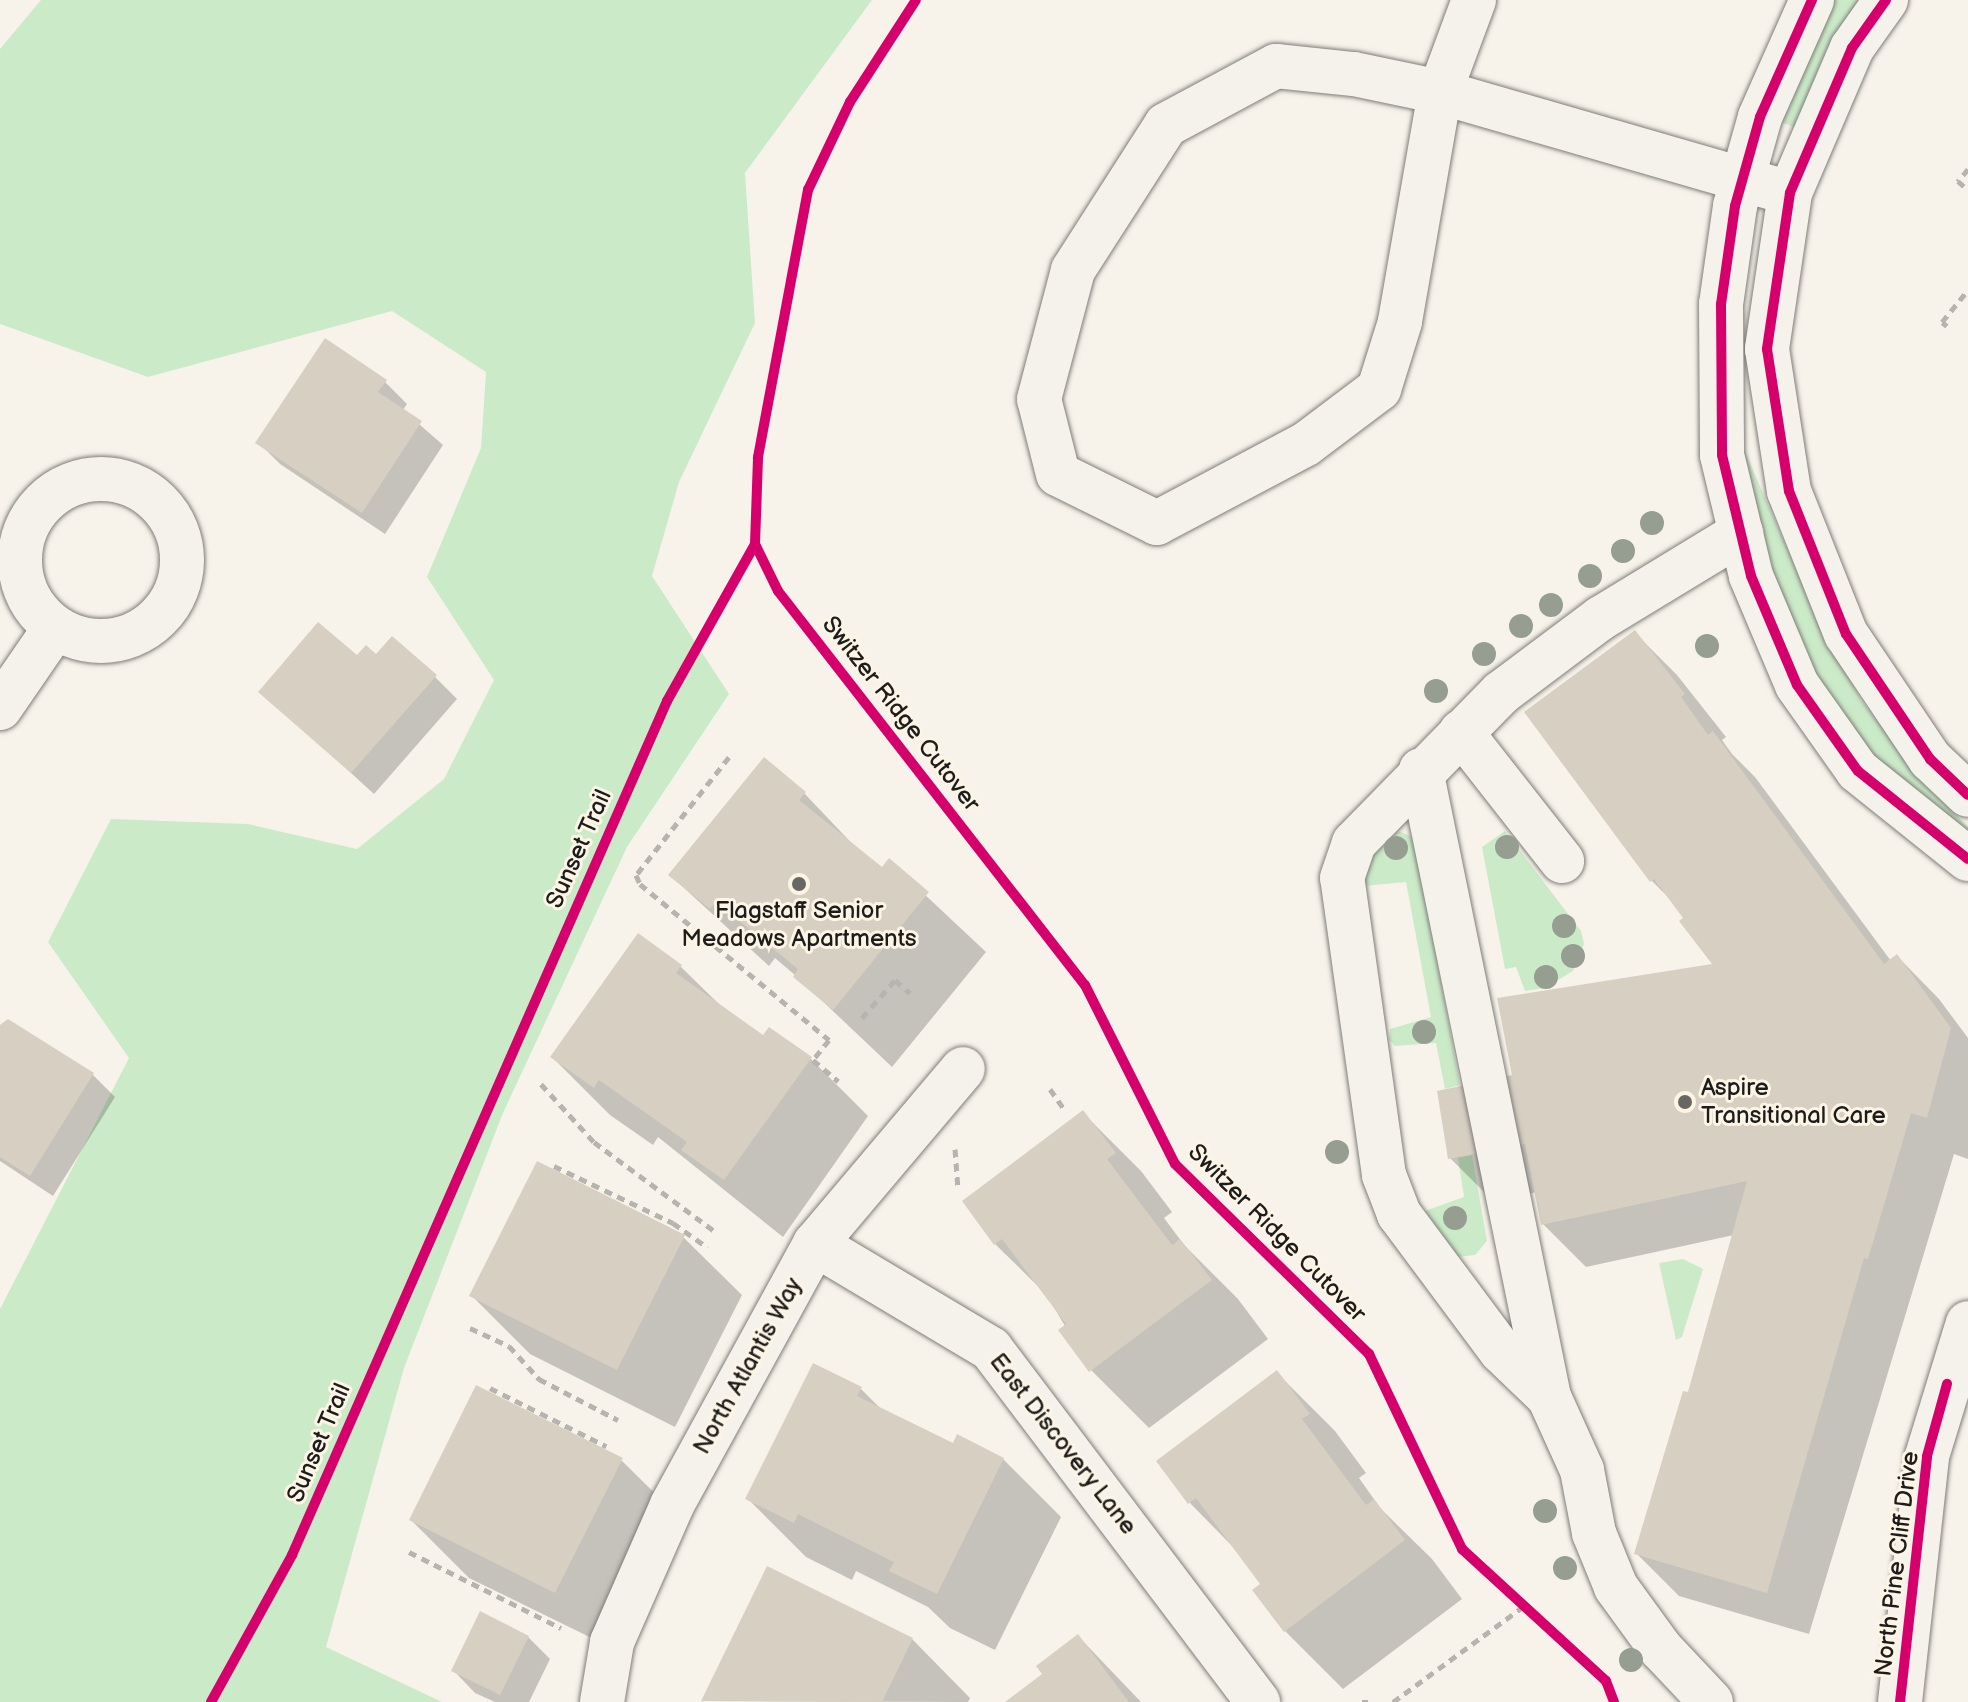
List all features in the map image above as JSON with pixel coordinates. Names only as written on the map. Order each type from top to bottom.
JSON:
[{"type":"street","points":[[1474,0],[1440,92],[1400,322],[1379,389],[1306,444],[1157,523],[1058,474],[1039,399],[1073,270],[1166,125],[1276,66],[1354,74],[1440,92],[1790,193]]},
{"type":"street","points":[[1812,0],[1760,117],[1742,180],[1721,304],[1722,455],[1751,576],[1797,685],[1858,771],[1968,859]]},
{"type":"street","points":[[1886,0],[1852,48],[1790,193],[1767,349],[1789,491],[1846,634],[1930,759],[1968,795]]},
{"type":"street","points":[[1549,1397],[1501,1351],[1399,1214],[1384,1175],[1342,878],[1354,843],[1421,770],[1501,693],[1601,618],[1741,533]]},
{"type":"street","points":[[0,708],[55,628]]},
{"type":"street","points":[[1461,732],[1562,861]]},
{"type":"street","points":[[1421,770],[1549,1397],[1582,1470],[1594,1533],[1616,1587],[1661,1649],[1711,1702]]},
{"type":"street","name":"North Atlantis Way","points":[[602,1702],[612,1642],[672,1505],[815,1244],[963,1069]]},
{"type":"street","name":"East Discovery Lane","points":[[815,1244],[991,1349],[1258,1702]]},
{"type":"street","name":"North Pine Cliff Drive","points":[[1900,1702],[1927,1456],[1968,1323]]},
{"type":"path","points":[[1968,169],[1958,181],[1968,190]]},
{"type":"path","points":[[1947,326],[1942,322],[1968,290]]},
{"type":"path","points":[[729,757],[636,875],[640,884],[829,1040],[813,1060],[838,1081]]},
{"type":"path","points":[[862,1018],[895,980],[910,993]]},
{"type":"path","points":[[541,1084],[594,1142],[717,1233]]},
{"type":"path","points":[[1050,1089],[1064,1109]]},
{"type":"path","points":[[944,1140],[958,1152],[954,1183],[958,1189]]},
{"type":"path","points":[[554,1166],[673,1223],[707,1247]]},
{"type":"path","points":[[470,1328],[509,1346],[539,1379],[618,1420]]},
{"type":"path","points":[[490,1388],[606,1446]]},
{"type":"path","points":[[409,1552],[561,1628]]},
{"type":"path","points":[[1514,1596],[1536,1616]]},
{"type":"path","points":[[1393,1702],[1524,1606]]},
{"type":"green space","points":[[41,0],[872,0],[745,173],[755,323],[679,482],[652,576],[729,694],[627,847],[503,1113],[404,1368],[326,1647],[442,1702],[0,1702],[0,1309],[129,1058],[48,942],[111,819],[248,824],[357,849],[444,779],[494,680],[427,577],[481,448],[486,372],[392,311],[148,377],[0,324],[0,49]]},
{"type":"green space","points":[[1824,0],[1859,0],[1821,63],[1796,128],[1769,117]]},
{"type":"green space","points":[[1740,440],[1822,629],[1861,700],[1922,780],[1968,827],[1968,843],[1902,796],[1797,663],[1738,468]]},
{"type":"green space","points":[[1398,831],[1413,837],[1417,853],[1460,1085],[1445,1089],[1436,1043],[1395,1046],[1389,1040],[1390,1029],[1431,1017],[1406,882],[1364,886],[1364,868],[1373,850]]},
{"type":"green space","points":[[1505,831],[1581,931],[1584,944],[1573,971],[1545,988],[1525,991],[1516,967],[1505,969],[1482,847]]},
{"type":"green space","points":[[1472,1155],[1487,1241],[1475,1255],[1458,1257],[1425,1211],[1464,1197],[1458,1158]]},
{"type":"green space","points":[[1683,1259],[1703,1269],[1682,1337],[1676,1340],[1659,1263]]},
{"type":"building","points":[[325,338],[387,380],[378,392],[422,421],[362,513],[255,443]]},
{"type":"building","points":[[318,622],[357,655],[366,645],[376,654],[392,636],[437,675],[351,773],[258,692]]},
{"type":"building","name":"Aspire Transitional Care","points":[[1635,630],[1685,694],[1681,697],[1708,735],[1713,731],[1884,964],[1897,954],[1951,1028],[1927,1118],[1911,1113],[1868,1259],[1864,1258],[1767,1593],[1634,1554],[1683,1391],[1688,1392],[1747,1181],[1541,1225],[1525,1144],[1448,1159],[1437,1091],[1512,1075],[1497,998],[1712,964],[1679,921],[1683,918],[1654,879],[1650,882],[1524,712]]},
{"type":"building","name":"Flagstaff Senior Meadows Apartments","points":[[764,757],[806,792],[799,800],[882,867],[889,858],[929,892],[833,1010],[793,977],[798,969],[716,902],[710,909],[668,875]]},
{"type":"building","name":"Flagstaff Senior Meadows Apartments","points":[[638,933],[682,965],[676,973],[763,1035],[769,1027],[812,1057],[724,1180],[681,1150],[687,1142],[599,1080],[594,1088],[550,1057]]},
{"type":"building","points":[[8,1019],[94,1073],[30,1176],[0,1157],[0,1025]]},
{"type":"building","points":[[1083,1110],[1116,1153],[1107,1159],[1172,1245],[1180,1239],[1212,1280],[1089,1372],[1058,1330],[1066,1324],[1002,1239],[994,1245],[962,1201]]},
{"type":"building","points":[[537,1161],[685,1235],[617,1370],[469,1296]]},
{"type":"building","points":[[813,1363],[862,1387],[857,1396],[953,1443],[957,1434],[1004,1458],[937,1594],[889,1571],[894,1562],[798,1514],[794,1523],[745,1499]]},
{"type":"building","points":[[1277,1370],[1310,1414],[1302,1419],[1366,1505],[1374,1499],[1405,1540],[1284,1632],[1252,1590],[1260,1584],[1196,1498],[1188,1504],[1156,1461]]},
{"type":"building","points":[[476,1385],[623,1458],[555,1593],[409,1520]]},
{"type":"building","points":[[767,1566],[913,1638],[882,1702],[701,1701]]},
{"type":"building","points":[[480,1611],[529,1636],[500,1695],[451,1671]]},
{"type":"building","points":[[1078,1634],[1129,1702],[1005,1702],[1042,1674],[1036,1666]]},
{"type":"cycle path","name":"Sunset Trail","points":[[211,1702],[292,1555],[667,701],[755,544],[758,457],[808,190],[850,102],[916,0]]},
{"type":"cycle path","points":[[1812,0],[1760,117],[1735,206],[1721,304],[1722,455],[1751,576],[1797,685],[1858,771],[1968,859]]},
{"type":"cycle path","points":[[1886,0],[1852,48],[1790,193],[1767,349],[1789,491],[1846,634],[1930,759],[1968,795]]},
{"type":"cycle path","name":"Switzer Ridge Cutover","points":[[755,544],[778,591],[1085,985],[1175,1164],[1369,1354],[1462,1549],[1606,1681],[1614,1702]]},
{"type":"cycle path","points":[[1900,1702],[1927,1456],[1947,1384]]},
{"type":"place","name":"Flagstaff Senior Meadows Apartments","points":[[799,884]]},
{"type":"place","name":"Aspire Transitional Care","points":[[1685,1102]]}]
